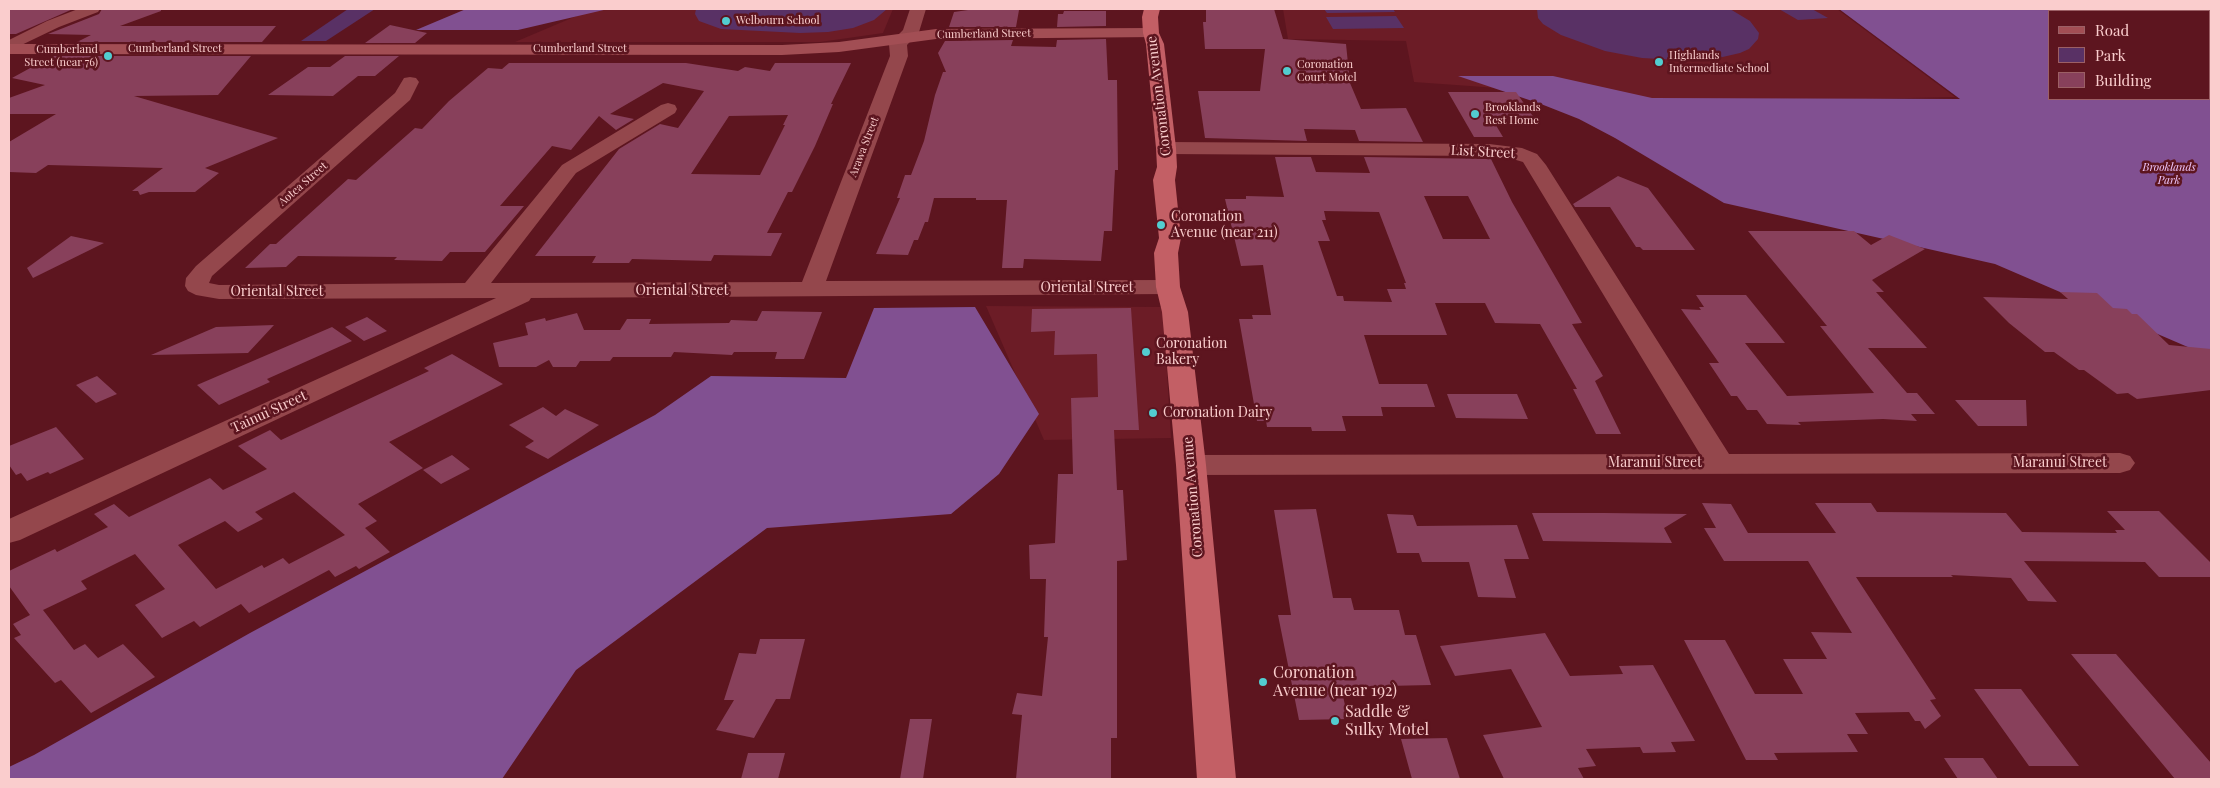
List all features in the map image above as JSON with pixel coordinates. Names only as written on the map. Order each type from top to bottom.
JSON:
[{"type":"highway","name":"Coronation Avenue","points":[[1151,21],[1166,148],[1167,167],[1164,180],[1170,238],[1166,253],[1168,287],[1175,312],[1191,465],[1217,779]]},
{"type":"main road","name":"Cumberland Street","points":[[9,47],[782,50],[839,47],[904,38],[1151,21]]},
{"type":"street","points":[[9,47],[92,9]]},
{"type":"street","name":"Arawa Street","points":[[811,290],[899,56],[898,44],[912,32],[918,9]]},
{"type":"street","name":"Aotea Street","points":[[197,286],[198,278],[204,271],[403,96],[410,82]]},
{"type":"street","points":[[472,292],[570,168],[668,110]]},
{"type":"street","name":"List Street","points":[[1166,148],[1506,150],[1530,158],[1720,463]]},
{"type":"street","name":"Oriental Street","points":[[197,286],[205,290],[219,292],[529,292],[1168,287]]},
{"type":"street","name":"Tainui Street","points":[[9,532],[529,292]]},
{"type":"street","name":"Maranui Street","points":[[1191,465],[2120,464]]},
{"type":"shaded area","name":"Welbourn School","points":[[593,9],[893,9],[883,33],[820,42],[515,42]]},
{"type":"shaded area","name":"Highlands Intermediate School","points":[[1283,9],[1837,9],[1955,97],[1602,105],[1553,92],[1414,82],[1406,41],[1288,39]]},
{"type":"shaded area","points":[[986,306],[1163,307],[1171,438],[1044,440]]},
{"type":"green space","points":[[348,9],[375,9],[326,41],[301,41]]},
{"type":"green space","points":[[466,9],[608,9],[518,30],[416,30]]},
{"type":"green space","points":[[696,9],[887,9],[874,20],[853,28],[828,32],[800,33],[721,29],[699,21],[695,14]]},
{"type":"green space","points":[[1324,9],[1393,9],[1395,12],[1327,13]]},
{"type":"green space","points":[[1537,9],[1730,9],[1750,21],[1759,33],[1758,39],[1749,49],[1714,59],[1642,58],[1605,51],[1561,35],[1543,24],[1538,18]]},
{"type":"green space","points":[[1779,9],[1812,9],[1828,18],[1798,20]]},
{"type":"green space","name":"Brooklands Park","points":[[1839,9],[2077,9],[2079,10],[2048,10],[2048,100],[2210,100],[2211,86],[2211,357],[1995,264],[1724,203],[1615,138],[1579,119],[1458,76],[1553,76],[1652,98],[1960,99]]},
{"type":"green space","points":[[1396,16],[1404,28],[1333,29],[1326,17]]},
{"type":"green space","points":[[975,307],[1039,414],[999,474],[951,514],[767,528],[576,670],[502,779],[9,779],[9,767],[34,755],[250,633],[655,415],[711,376],[846,378],[874,308]]},
{"type":"building","points":[[9,9],[73,9],[16,34],[9,34]]},
{"type":"building","points":[[102,9],[161,9],[161,11],[120,26],[276,26],[262,42],[77,42],[91,35],[48,34],[99,14]]},
{"type":"building","points":[[1206,9],[1274,9],[1283,39],[1346,44],[1350,83],[1361,109],[1406,108],[1423,142],[1359,141],[1355,130],[1304,129],[1307,141],[1205,138],[1198,91],[1260,91],[1265,49],[1205,49],[1203,22],[1206,22]]},
{"type":"building","points":[[968,10],[1019,10],[1016,27],[949,27],[954,12]]},
{"type":"building","points":[[1064,11],[1106,11],[1106,26],[1057,27],[1058,14],[1063,14]]},
{"type":"building","points":[[390,25],[427,33],[415,43],[365,43]]},
{"type":"building","points":[[1106,39],[1108,80],[1117,80],[1118,170],[1115,170],[1112,231],[1104,231],[1101,261],[1024,259],[1023,268],[1002,268],[1007,200],[976,200],[976,198],[934,198],[928,222],[925,222],[918,240],[914,240],[908,255],[876,254],[900,198],[897,198],[905,175],[911,175],[924,141],[935,95],[943,72],[946,72],[938,53],[945,41],[1013,40],[1011,46],[1056,47],[1057,40]]},
{"type":"building","points":[[52,56],[251,56],[218,95],[134,96],[278,138],[205,168],[219,173],[195,192],[149,192],[140,195],[138,191],[132,191],[163,168],[48,165],[36,173],[9,172],[9,142],[56,114],[9,114],[9,98],[45,85],[12,78]]},
{"type":"building","points":[[345,56],[399,56],[375,76],[358,76],[333,96],[268,95],[308,67],[330,67]]},
{"type":"building","points":[[509,63],[686,63],[738,71],[745,67],[770,71],[775,63],[851,63],[831,104],[833,104],[815,146],[792,192],[788,192],[767,233],[782,233],[771,256],[714,255],[711,261],[632,259],[629,263],[592,263],[596,256],[535,256],[619,149],[660,124],[678,128],[704,91],[663,83],[610,114],[634,119],[616,130],[599,116],[571,150],[552,146],[500,206],[524,206],[485,252],[450,252],[442,261],[394,260],[397,257],[298,256],[286,267],[245,268],[270,244],[276,244],[348,179],[356,180],[415,128],[422,129],[449,101],[488,68],[502,69]],"holes":[[[788,115],[783,125],[785,125],[760,175],[691,174],[729,116]]]},
{"type":"building","name":"Brooklands Rest Home","points":[[1448,92],[1516,92],[1537,122],[1494,122],[1503,137],[1474,137]]},
{"type":"building","points":[[1275,157],[1311,157],[1316,172],[1370,173],[1364,157],[1491,159],[1512,202],[1582,323],[1572,324],[1603,376],[1595,381],[1621,434],[1596,434],[1573,389],[1577,389],[1540,324],[1495,323],[1485,303],[1435,303],[1447,335],[1364,335],[1379,384],[1427,384],[1435,407],[1381,407],[1383,416],[1342,416],[1346,431],[1312,431],[1311,427],[1267,427],[1266,421],[1257,421],[1239,319],[1253,319],[1252,315],[1271,315],[1263,265],[1241,266],[1225,199],[1246,199],[1246,196],[1284,197]],"holes":[[[1424,196],[1468,196],[1490,239],[1443,239]],[[1324,211],[1379,212],[1406,283],[1404,283],[1406,289],[1387,289],[1392,302],[1344,301],[1343,296],[1337,296],[1318,241],[1330,241],[1322,220],[1326,220]]]},
{"type":"building","points":[[1618,176],[1648,188],[1695,250],[1643,250],[1640,247],[1636,247],[1610,207],[1575,207],[1573,204]]},
{"type":"building","points":[[1748,231],[1854,231],[1871,245],[1889,235],[1925,249],[1872,280],[1884,292],[1876,292],[1927,348],[1868,348],[1907,393],[1917,393],[1935,414],[1911,414],[1917,421],[1883,419],[1798,422],[1801,425],[1767,424],[1757,410],[1747,410],[1737,396],[1731,396],[1709,363],[1719,363],[1681,309],[1701,310],[1699,307],[1704,307],[1696,295],[1746,295],[1785,343],[1745,343],[1787,396],[1874,393],[1820,326],[1827,326]]},
{"type":"building","points":[[71,236],[104,243],[33,278],[27,268]]},
{"type":"building","points":[[2060,292],[2097,293],[2113,308],[2127,309],[2132,314],[2137,314],[2169,345],[2211,349],[2211,390],[2137,399],[2128,393],[2117,394],[2084,370],[2079,370],[2054,352],[2045,352],[2009,323],[1983,297],[2068,299]]},
{"type":"building","points":[[1131,308],[1139,430],[1114,430],[1117,490],[1123,490],[1127,560],[1117,561],[1117,738],[1111,738],[1111,779],[1016,779],[1022,715],[1012,714],[1017,693],[1042,696],[1048,637],[1044,637],[1046,579],[1030,579],[1029,545],[1055,543],[1058,474],[1073,474],[1071,398],[1098,397],[1097,354],[1054,355],[1055,331],[1031,332],[1032,309]]},
{"type":"building","points":[[762,311],[822,312],[804,359],[775,359],[777,352],[734,352],[732,355],[674,352],[671,357],[613,357],[610,361],[580,361],[576,367],[553,367],[549,360],[536,367],[499,367],[493,343],[528,335],[525,323],[545,318],[546,321],[577,313],[584,330],[620,330],[627,319],[651,319],[649,324],[729,323],[731,320],[757,321]]},
{"type":"building","points":[[367,317],[387,331],[364,341],[345,327]]},
{"type":"building","points":[[274,325],[248,353],[151,355],[216,327]]},
{"type":"building","points":[[332,327],[352,341],[267,379],[270,382],[219,405],[197,385]]},
{"type":"building","points":[[452,354],[503,384],[389,442],[423,468],[358,504],[377,521],[365,528],[390,552],[359,569],[356,566],[335,577],[329,570],[249,613],[241,604],[200,627],[194,621],[162,638],[135,605],[165,589],[135,554],[81,581],[87,589],[43,610],[74,650],[85,644],[98,658],[123,644],[155,677],[91,713],[61,680],[55,683],[14,638],[21,635],[13,624],[30,615],[9,586],[9,571],[55,549],[57,552],[108,527],[94,514],[114,504],[129,517],[210,478],[223,490],[267,469],[238,446],[270,430],[281,440],[429,371],[424,368]],"holes":[[[294,492],[345,535],[289,564],[283,558],[264,568],[262,565],[216,589],[178,545],[225,521],[238,532],[263,519],[255,512]]]},
{"type":"building","points":[[97,376],[117,394],[96,403],[76,385]]},
{"type":"building","points":[[1447,394],[1517,394],[1528,419],[1456,418]]},
{"type":"building","points":[[1955,400],[2026,400],[2027,426],[1978,426]]},
{"type":"building","points":[[543,407],[556,416],[565,409],[599,425],[548,459],[525,447],[534,441],[509,425]]},
{"type":"building","points":[[56,427],[84,459],[50,474],[48,472],[27,481],[21,473],[16,475],[9,465],[9,446]]},
{"type":"building","points":[[452,455],[470,469],[441,484],[423,470]]},
{"type":"building","points":[[1702,503],[1731,504],[1748,533],[1836,533],[1815,503],[1871,503],[1877,512],[2006,513],[2022,532],[2117,533],[2115,530],[2125,530],[2107,511],[2159,511],[2211,563],[2211,577],[2159,577],[2145,562],[2024,561],[2057,602],[2028,601],[2011,578],[1951,575],[1953,577],[1856,577],[1936,699],[1930,700],[1941,716],[1925,729],[1920,721],[1915,721],[1909,712],[1855,713],[1868,734],[1847,734],[1858,752],[1774,753],[1778,760],[1746,760],[1684,640],[1725,640],[1755,694],[1803,694],[1783,659],[1827,659],[1811,632],[1852,633],[1808,561],[1724,561],[1704,528],[1716,528]]},
{"type":"building","points":[[1316,509],[1333,598],[1351,598],[1354,610],[1399,610],[1405,635],[1416,635],[1431,685],[1341,687],[1348,719],[1299,720],[1278,615],[1291,615],[1274,510]]},
{"type":"building","points":[[1532,513],[1687,514],[1664,528],[1672,543],[1543,541]]},
{"type":"building","points":[[1387,514],[1413,515],[1417,526],[1517,525],[1529,559],[1504,559],[1516,598],[1478,597],[1469,562],[1422,562],[1419,553],[1397,553]]},
{"type":"building","points":[[1545,633],[1570,676],[1623,674],[1619,666],[1653,665],[1695,741],[1671,742],[1676,752],[1643,753],[1640,747],[1586,749],[1596,766],[1578,768],[1584,779],[1504,779],[1483,735],[1542,727],[1511,669],[1455,676],[1440,646]]},
{"type":"building","points":[[760,639],[805,639],[790,699],[776,699],[754,738],[716,730],[734,700],[724,700],[739,653],[756,654]]},
{"type":"building","points":[[2071,654],[2116,654],[2211,763],[2211,779],[2175,779]]},
{"type":"building","points":[[1974,689],[2021,689],[2079,766],[2029,766]]},
{"type":"building","points":[[910,719],[932,719],[923,779],[900,779]]},
{"type":"building","points":[[1447,738],[1460,779],[1412,779],[1401,739]]},
{"type":"building","points":[[748,753],[785,753],[778,779],[741,779]]},
{"type":"building","points":[[1944,758],[1983,758],[1998,779],[1958,779]]},
{"type":"place","name":"Welbourn School","points":[[726,21]]},
{"type":"place","name":"Cumberland Street (near 76)","points":[[108,56]]},
{"type":"place","name":"Highlands Intermediate School","points":[[1659,62]]},
{"type":"place","name":"Coronation Court Motel","points":[[1287,71]]},
{"type":"place","name":"Brooklands Rest Home","points":[[1475,114]]},
{"type":"place","name":"Coronation Avenue (near 211)","points":[[1161,225]]},
{"type":"place","name":"Coronation Bakery","points":[[1146,352]]},
{"type":"place","name":"Coronation Dairy","points":[[1153,413]]},
{"type":"place","name":"Coronation Avenue (near 192)","points":[[1263,682]]},
{"type":"place","name":"Saddle & Sulky Motel","points":[[1335,721]]}]
